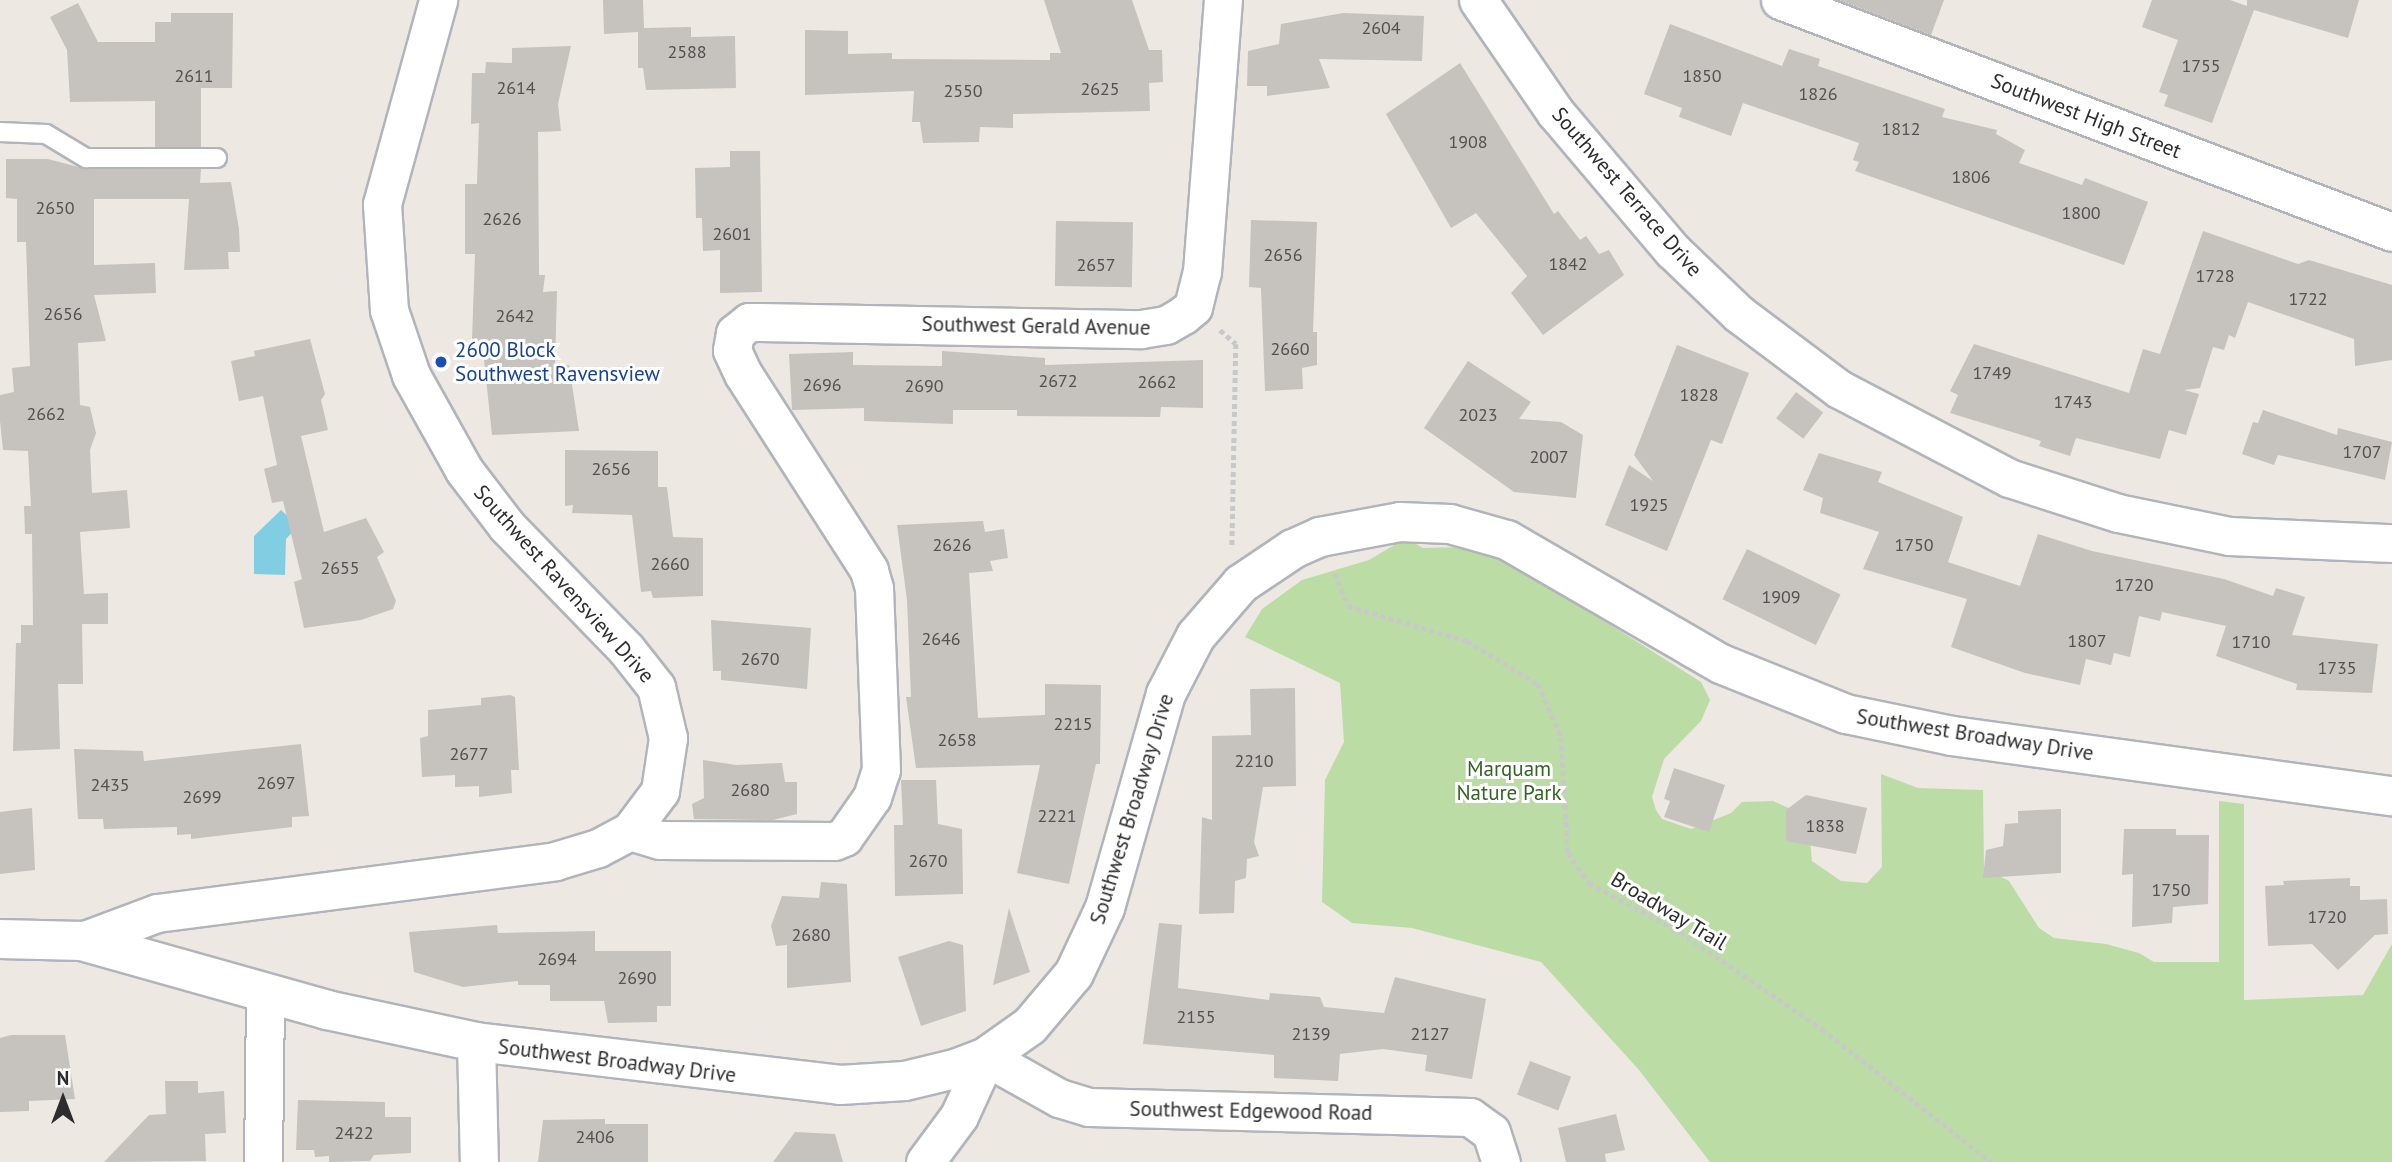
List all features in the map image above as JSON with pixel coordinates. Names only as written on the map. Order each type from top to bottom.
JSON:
[{"type":"street","name":"Southwest Ravensview Drive","points":[[82,941],[157,913],[555,861],[598,848],[630,831],[660,791],[668,763],[667,725],[656,687],[626,649],[515,535],[464,470],[411,375],[389,310],[382,204],[438,0]]},
{"type":"street","points":[[1193,307],[1202,272],[1223,0]]},
{"type":"street","name":"Southwest Terrace Drive","points":[[1478,0],[1555,112],[1673,251],[1739,314],[1839,389],[2009,478],[2118,513],[2230,536],[2392,543]]},
{"type":"street","name":"Southwest High Street","points":[[1780,0],[2392,232]]},
{"type":"street","name":"Southwest Gerald Avenue","points":[[630,831],[660,840],[834,841],[844,837],[872,797],[881,770],[874,588],[869,570],[743,374],[732,350],[735,333],[749,322],[1156,329],[1193,307]]},
{"type":"street","name":"Southwest Broadway Drive","points":[[0,939],[82,941],[265,993],[476,1042],[840,1085],[905,1081],[986,1057],[1045,1010],[1080,962],[1105,908],[1157,719],[1176,669],[1196,636],[1241,584],[1320,537],[1400,522],[1450,524],[1507,541],[1721,664],[1846,714],[1952,736],[2392,796]]},
{"type":"street","points":[[264,1162],[265,993]]},
{"type":"street","points":[[476,1042],[479,1162]]},
{"type":"street","points":[[925,1162],[959,1116],[986,1057]]},
{"type":"street","name":"Southwest Edgewood Road","points":[[986,1057],[1059,1098],[1089,1107],[1470,1117],[1492,1132],[1501,1162]]},
{"type":"lane","points":[[0,132],[46,134],[86,158],[217,158]]},
{"type":"path","points":[[1193,307],[1236,344],[1231,565],[1241,584]]},
{"type":"path","name":"Broadway Trail","points":[[1320,537],[1348,606],[1468,641],[1538,684],[1561,737],[1568,853],[1589,883],[1680,932],[1822,1029],[1991,1162]]},
{"type":"green space","name":"Marquam Nature Park","points":[[1406,538],[1423,548],[1466,547],[1498,554],[1701,682],[1710,700],[1701,721],[1664,759],[1652,797],[1662,819],[1691,829],[1731,813],[1742,802],[1773,801],[1800,813],[1809,829],[1812,861],[1841,881],[1867,883],[1882,867],[1881,774],[1918,788],[1983,790],[1984,868],[2009,881],[2039,928],[2054,938],[2106,944],[2139,953],[2154,962],[2219,962],[2219,801],[2244,804],[2244,1000],[2363,995],[2392,944],[2392,1162],[1710,1162],[1639,1070],[1541,962],[1412,928],[1352,923],[1322,902],[1325,780],[1344,742],[1340,683],[1245,637],[1262,609],[1302,580],[1369,560]]},
{"type":"water","points":[[281,510],[298,526],[286,539],[285,575],[254,574],[254,536]]},
{"type":"building","points":[[603,0],[643,0],[644,28],[691,27],[691,37],[735,36],[736,88],[646,90],[643,68],[638,68],[638,32],[604,34]]},
{"type":"building","points":[[1044,0],[1132,0],[1149,50],[1162,50],[1163,82],[1149,83],[1150,111],[1013,114],[1013,128],[980,127],[979,142],[923,143],[920,122],[912,122],[914,91],[805,95],[805,30],[848,31],[848,54],[892,53],[892,59],[1050,60],[1050,53],[1061,53]]},
{"type":"building","points":[[1839,0],[1944,0],[1931,35]]},
{"type":"building","points":[[2152,0],[2230,0],[2247,6],[2247,0],[2359,0],[2348,38],[2254,10],[2212,123],[2164,106],[2168,95],[2159,92],[2178,40],[2142,27]]},
{"type":"building","points":[[78,3],[98,42],[155,42],[155,22],[171,22],[171,13],[233,13],[232,88],[201,88],[201,147],[155,147],[155,101],[70,102],[67,50],[50,17]]},
{"type":"building","points":[[1343,13],[1424,16],[1422,61],[1319,59],[1330,88],[1267,96],[1267,86],[1247,86],[1248,51],[1279,44],[1281,24]]},
{"type":"building","points":[[1670,24],[1782,66],[1789,49],[1820,59],[1818,66],[1945,109],[1942,117],[1997,130],[1996,134],[2025,150],[2019,163],[2082,185],[2085,178],[2148,202],[2124,265],[1855,171],[1859,162],[1853,160],[1859,143],[1743,103],[1731,136],[1679,117],[1682,108],[1644,94]]},
{"type":"building","points":[[571,46],[558,104],[561,131],[538,132],[539,275],[545,275],[543,292],[557,291],[555,365],[569,365],[579,431],[492,435],[482,341],[472,340],[475,254],[465,254],[465,184],[477,184],[479,123],[471,124],[472,73],[485,73],[486,62],[512,63],[512,48]]},
{"type":"building","points":[[1460,63],[1554,214],[1558,211],[1580,240],[1586,236],[1599,254],[1609,250],[1624,275],[1543,335],[1511,293],[1527,276],[1476,213],[1451,228],[1386,114]]},
{"type":"building","points":[[730,151],[760,151],[762,292],[720,293],[720,250],[703,251],[702,218],[696,218],[695,168],[730,167]]},
{"type":"building","points":[[6,159],[48,159],[86,169],[201,169],[200,183],[231,182],[239,229],[240,252],[228,252],[229,269],[184,270],[189,199],[94,199],[94,265],[155,263],[156,293],[94,295],[106,341],[78,343],[80,405],[90,407],[96,433],[90,450],[92,493],[127,490],[130,528],[80,532],[84,594],[108,593],[108,624],[82,624],[83,684],[58,684],[60,749],[13,751],[16,643],[21,643],[21,625],[33,625],[32,534],[25,534],[24,506],[31,506],[28,451],[3,450],[0,421],[0,395],[14,392],[12,368],[30,366],[26,242],[17,242],[17,199],[6,198]]},
{"type":"building","points":[[1251,220],[1317,222],[1313,332],[1317,332],[1317,365],[1302,368],[1303,389],[1265,391],[1261,288],[1249,287]]},
{"type":"building","points":[[1056,221],[1133,222],[1132,287],[1055,286]]},
{"type":"building","points":[[2203,231],[2298,264],[2309,260],[2392,285],[2392,360],[2355,366],[2354,339],[2248,302],[2235,338],[2229,335],[2224,350],[2213,347],[2200,388],[2184,390],[2199,394],[2186,435],[2169,430],[2160,459],[2076,438],[2070,456],[2039,446],[2041,441],[1950,413],[1958,395],[1950,391],[1974,344],[2129,393],[2143,349],[2160,354]]},
{"type":"building","points":[[310,339],[325,394],[321,400],[328,430],[301,436],[324,532],[366,518],[384,552],[377,557],[396,601],[393,609],[361,620],[304,628],[294,582],[302,579],[283,501],[272,503],[264,469],[277,465],[263,396],[239,401],[231,361],[255,356],[254,351]]},
{"type":"building","points":[[1677,345],[1749,373],[1722,444],[1711,440],[1667,551],[1605,525],[1629,465],[1653,481],[1634,455]]},
{"type":"building","points":[[942,351],[1045,358],[1045,365],[1203,360],[1203,408],[1161,407],[1160,417],[1017,416],[1017,410],[953,410],[953,424],[864,421],[864,408],[792,410],[789,354],[853,352],[853,365],[942,366]]},
{"type":"building","points":[[1468,361],[1531,402],[1519,419],[1561,422],[1583,435],[1576,498],[1514,492],[1424,428]]},
{"type":"building","points":[[1796,392],[1823,412],[1803,439],[1776,418]]},
{"type":"building","points":[[2263,410],[2337,435],[2338,428],[2392,442],[2385,480],[2278,455],[2274,465],[2242,454],[2253,422],[2258,423]]},
{"type":"building","points":[[565,450],[658,451],[658,487],[667,487],[673,537],[703,538],[703,596],[653,598],[651,591],[641,592],[632,515],[572,513],[573,505],[565,506]]},
{"type":"building","points":[[1819,453],[1882,472],[1878,482],[1963,517],[1948,562],[2020,586],[2038,534],[2092,551],[2224,579],[2273,596],[2276,588],[2305,597],[2292,635],[2378,644],[2372,693],[2296,690],[2297,684],[2216,656],[2226,626],[2162,612],[2160,621],[2139,616],[2130,657],[2114,653],[2111,665],[2086,659],[2080,685],[2025,673],[1951,647],[1967,599],[1863,569],[1879,532],[1820,513],[1823,498],[1803,490]]},
{"type":"building","points":[[983,521],[985,532],[1004,529],[1008,558],[990,561],[993,571],[969,573],[978,718],[1045,715],[1045,684],[1101,685],[1100,764],[1096,764],[1069,884],[1017,873],[1040,765],[916,768],[906,697],[911,697],[907,600],[897,525]]},
{"type":"building","points":[[1747,549],[1840,595],[1816,645],[1722,599]]},
{"type":"building","points":[[711,620],[811,628],[807,689],[721,680],[721,671],[713,671]]},
{"type":"building","points":[[1295,688],[1296,786],[1263,787],[1254,842],[1259,856],[1247,859],[1246,878],[1235,881],[1234,913],[1199,914],[1202,817],[1212,820],[1212,736],[1251,735],[1250,689]]},
{"type":"building","points":[[510,695],[515,697],[519,770],[511,770],[512,793],[479,797],[479,786],[455,787],[455,775],[422,777],[420,738],[428,736],[428,710],[481,705],[481,698]]},
{"type":"building","points":[[301,744],[309,816],[292,817],[292,827],[191,839],[191,834],[177,835],[177,827],[104,829],[103,819],[78,819],[74,749],[143,751],[144,761]]},
{"type":"building","points":[[703,760],[736,765],[782,763],[785,782],[797,782],[797,814],[773,820],[694,819],[692,804],[704,798]]},
{"type":"building","points":[[1674,768],[1725,785],[1709,832],[1664,817],[1670,801],[1664,799]]},
{"type":"building","points":[[901,780],[936,780],[938,824],[962,829],[963,894],[895,896],[894,825],[903,825]]},
{"type":"building","points":[[1806,795],[1867,808],[1856,854],[1786,841],[1786,810]]},
{"type":"building","points":[[32,808],[35,870],[0,874],[0,812]]},
{"type":"building","points":[[2061,809],[2061,873],[1983,878],[1986,850],[2003,846],[2005,824],[2018,823],[2018,811]]},
{"type":"building","points":[[2124,829],[2176,829],[2176,835],[2209,835],[2208,904],[2173,907],[2172,923],[2132,927],[2133,874],[2122,875]]},
{"type":"building","points":[[2350,878],[2350,886],[2360,886],[2360,900],[2387,899],[2388,934],[2375,935],[2338,970],[2312,944],[2268,946],[2265,886],[2284,885],[2283,881]]},
{"type":"building","points":[[821,882],[847,884],[851,982],[787,988],[787,945],[776,946],[771,926],[782,896],[819,898]]},
{"type":"building","points":[[1009,908],[1030,972],[993,985]]},
{"type":"building","points":[[1159,923],[1182,925],[1178,988],[1269,1000],[1270,993],[1320,997],[1324,1007],[1384,1013],[1395,977],[1486,999],[1472,1079],[1425,1071],[1427,1055],[1383,1049],[1340,1054],[1338,1081],[1274,1078],[1274,1055],[1143,1044]]},
{"type":"building","points":[[497,925],[498,933],[595,931],[595,951],[671,951],[671,1006],[657,1006],[657,1022],[608,1023],[604,1001],[550,1001],[550,985],[518,985],[518,981],[463,987],[414,972],[409,932]]},
{"type":"building","points":[[949,941],[963,945],[966,1011],[921,1026],[898,957]]},
{"type":"building","points":[[11,1035],[65,1035],[75,1099],[29,1101],[29,1111],[0,1112],[0,1038]]},
{"type":"building","points":[[1530,1061],[1571,1077],[1558,1110],[1517,1095]]},
{"type":"building","points":[[165,1081],[198,1081],[198,1093],[224,1091],[226,1133],[205,1134],[206,1161],[104,1162],[149,1115],[166,1114]]},
{"type":"building","points":[[298,1100],[385,1102],[385,1117],[411,1117],[411,1153],[374,1155],[370,1161],[329,1162],[329,1156],[315,1157],[314,1150],[296,1150]]},
{"type":"building","points":[[1616,1114],[1625,1150],[1605,1154],[1606,1162],[1566,1162],[1558,1128]]},
{"type":"building","points":[[605,1119],[605,1124],[648,1124],[648,1162],[538,1162],[543,1120]]},
{"type":"building","points":[[795,1132],[835,1134],[843,1162],[773,1162]]},
{"type":"place","name":"2600 Block Southwest Ravensview","points":[[441,362]]}]
